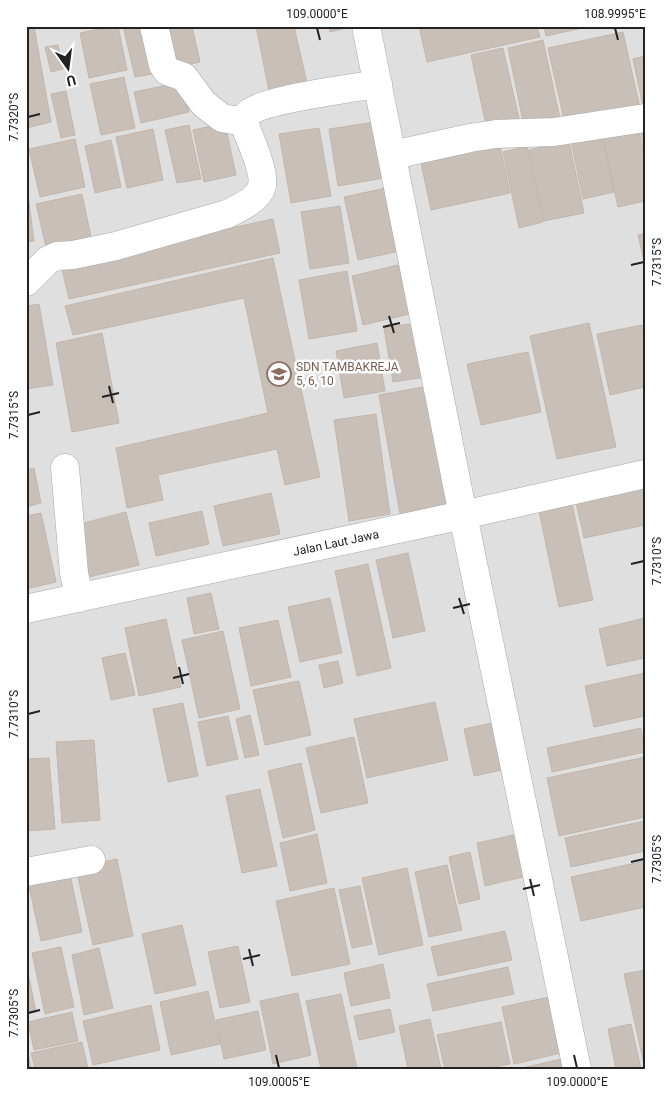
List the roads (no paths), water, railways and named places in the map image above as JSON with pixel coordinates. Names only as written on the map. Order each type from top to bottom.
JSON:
[{"type":"street","points":[[154,26],[163,65],[167,71],[184,77],[204,104],[222,118],[244,122]]},
{"type":"street","points":[[366,26],[463,516],[577,1069]]},
{"type":"street","points":[[26,282],[48,260],[57,256],[73,256],[116,246],[227,214],[241,208],[259,191],[262,185],[256,153],[244,122],[246,117],[257,108],[378,84]]},
{"type":"street","points":[[392,155],[496,134],[554,132],[645,118]]},
{"type":"street","points":[[65,468],[74,573],[79,598]]},
{"type":"street","name":"Jalan Laut Jawa","points":[[26,609],[463,516],[645,474]]},
{"type":"street","points":[[26,872],[92,860]]},
{"type":"place","name":"SDN TAMBAKREJA 5, 6, 10","points":[[279,374]]}]
